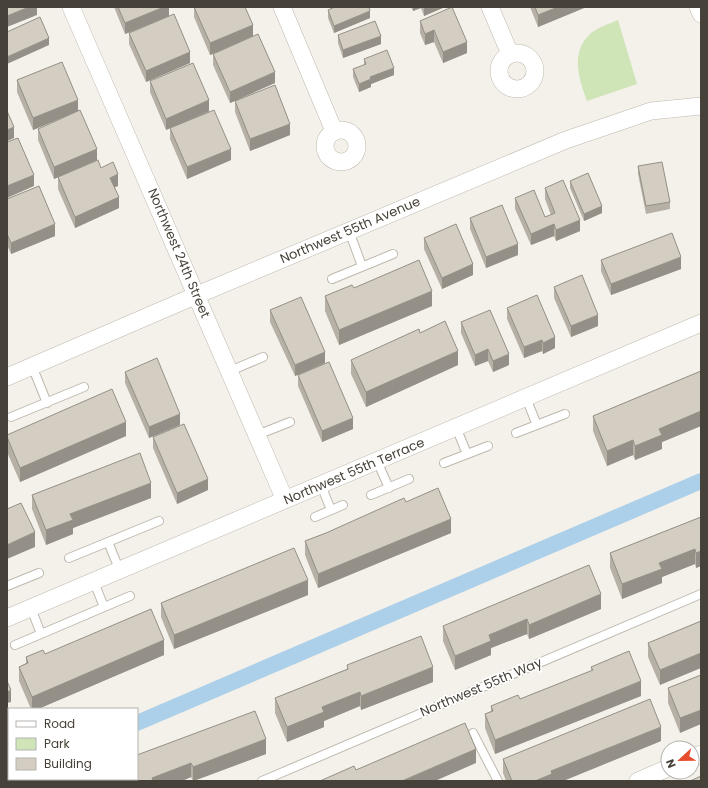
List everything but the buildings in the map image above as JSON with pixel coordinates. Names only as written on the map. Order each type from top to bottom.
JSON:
[{"type":"street","name":"Northwest 24th Street","points":[[71,7],[285,500]]},
{"type":"street","points":[[282,7],[334,131]]},
{"type":"street","points":[[490,7],[510,54]]},
{"type":"street","points":[[698,7],[701,14]]},
{"type":"street","name":"Northwest 55th Avenue","points":[[7,377],[197,295],[566,140],[651,112],[701,106]]},
{"type":"street","name":"Northwest 55th Terrace","points":[[7,618],[701,323]]},
{"type":"street","points":[[638,781],[660,771]]},
{"type":"lane","points":[[349,231],[362,266]]},
{"type":"lane","points":[[332,279],[393,254]]},
{"type":"lane","points":[[230,371],[263,358]]},
{"type":"lane","points":[[32,366],[47,403]]},
{"type":"lane","points":[[11,416],[47,403],[84,387]]},
{"type":"lane","points":[[526,398],[538,425]]},
{"type":"lane","points":[[516,433],[565,414]]},
{"type":"lane","points":[[257,435],[290,422]]},
{"type":"lane","points":[[456,427],[467,454]]},
{"type":"lane","points":[[444,463],[488,446]]},
{"type":"lane","points":[[377,461],[389,488]]},
{"type":"lane","points":[[371,495],[409,479]]},
{"type":"lane","points":[[320,485],[331,510]]},
{"type":"lane","points":[[315,517],[343,505]]},
{"type":"lane","points":[[69,558],[159,521]]},
{"type":"lane","points":[[108,542],[120,571]]},
{"type":"lane","points":[[7,586],[39,573]]},
{"type":"lane","points":[[94,582],[104,607]]},
{"type":"lane","name":"Northwest 55th Way","points":[[262,781],[701,594]]},
{"type":"lane","points":[[15,645],[130,596]]},
{"type":"lane","points":[[31,608],[41,634]]},
{"type":"lane","points":[[473,733],[498,781]]},
{"type":"green space","points":[[618,20],[637,84],[587,101],[579,75],[578,58],[580,49],[590,34]]},
{"type":"waterway","points":[[138,723],[701,481]]}]
